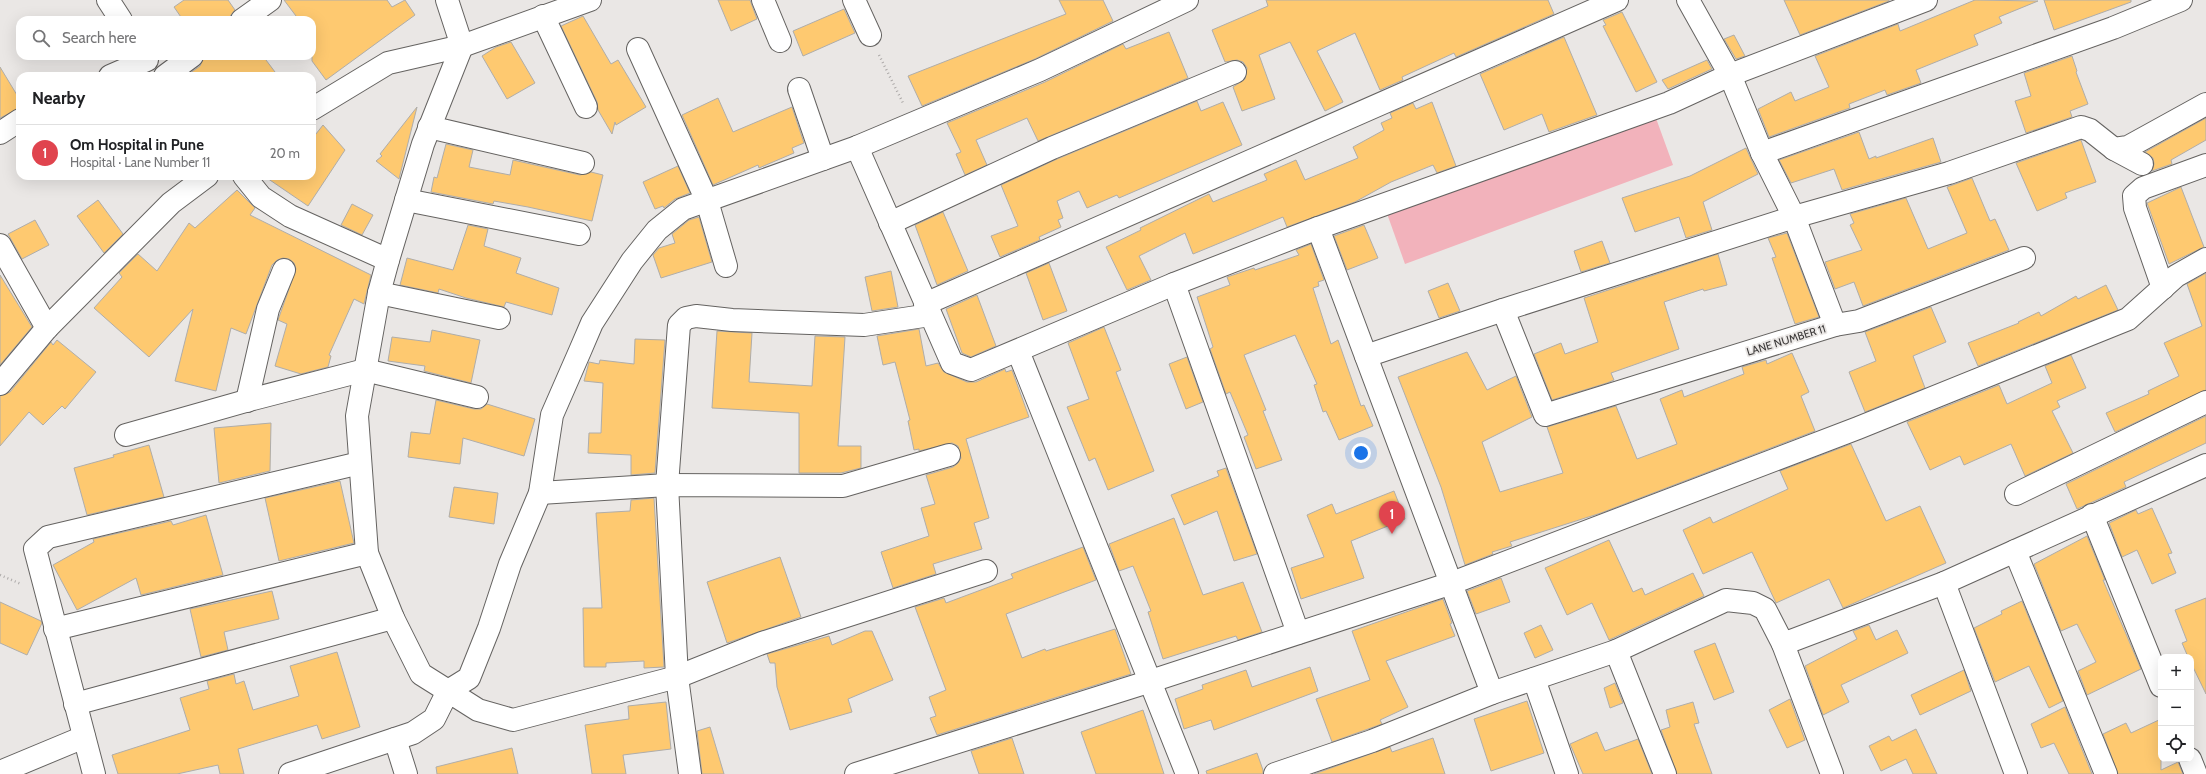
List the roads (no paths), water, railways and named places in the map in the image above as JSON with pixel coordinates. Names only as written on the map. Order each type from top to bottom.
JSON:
[{"type":"street","points":[[108,0],[118,16]]},
{"type":"street","points":[[248,16],[270,0]]},
{"type":"street","points":[[447,0],[462,46],[429,127],[388,260],[379,293],[357,416],[367,553],[392,618],[421,674],[478,710],[513,720],[677,677],[762,643],[986,571]]},
{"type":"street","points":[[316,107],[388,63],[462,46],[590,0]]},
{"type":"street","points":[[763,0],[780,41]]},
{"type":"street","points":[[854,0],[870,35]]},
{"type":"street","points":[[290,774],[414,733],[434,718],[448,691],[469,678],[489,628],[510,564],[540,493],[552,415],[592,324],[632,261],[657,230],[683,209],[856,147],[1040,70],[1187,0]]},
{"type":"street","points":[[690,774],[677,677],[667,485],[679,325],[686,318],[696,316],[732,320],[864,325],[928,309],[1617,0]]},
{"type":"street","points":[[1688,0],[1730,75],[1762,153],[1794,217],[1835,325]]},
{"type":"street","points":[[856,147],[952,363],[971,370],[1174,284],[1318,228],[1669,103],[1730,75],[1926,0]]},
{"type":"street","points":[[1762,153],[2113,28],[2181,0]]},
{"type":"street","points":[[543,16],[586,107]]},
{"type":"street","points":[[638,49],[707,200],[726,266]]},
{"type":"street","points":[[170,72],[187,60]]},
{"type":"street","points":[[124,72],[151,64]]},
{"type":"street","points":[[890,223],[1052,148],[1235,72]]},
{"type":"street","points":[[800,90],[823,159]]},
{"type":"street","points":[[2114,149],[2128,147],[2206,104]]},
{"type":"street","points":[[0,133],[16,123]]},
{"type":"street","points":[[429,127],[583,163]]},
{"type":"street","points":[[1366,356],[1503,310],[1794,217],[1949,172],[2081,127],[2090,130],[2114,149],[2142,164]]},
{"type":"street","points":[[2163,288],[2135,208],[2134,196],[2143,188],[2206,165]]},
{"type":"street","points":[[0,384],[47,328],[171,203],[202,180]]},
{"type":"street","points":[[247,180],[261,197],[290,216],[388,260]]},
{"type":"street","points":[[406,200],[579,234]]},
{"type":"street","points":[[1318,228],[1492,693]]},
{"type":"street","points":[[0,245],[47,328]]},
{"type":"street","name":"LANE NUMBER 11","points":[[1503,310],[1545,415],[1835,325],[1860,321],[2024,258]]},
{"type":"street","points":[[856,774],[1151,681],[1452,583],[1858,428],[2128,319],[2176,276],[2206,259]]},
{"type":"street","points":[[247,400],[268,309],[284,270]]},
{"type":"street","points":[[1174,284],[1298,633]]},
{"type":"street","points":[[379,293],[499,318]]},
{"type":"street","points":[[1018,351],[1187,774]]},
{"type":"street","points":[[126,435],[247,400],[365,370],[477,397]]},
{"type":"street","points":[[2016,494],[2206,402]]},
{"type":"street","points":[[540,493],[667,485],[843,486],[949,455]]},
{"type":"street","points":[[94,774],[35,549],[48,537],[360,463]]},
{"type":"street","points":[[1784,644],[1944,583],[2092,515],[2206,465]]},
{"type":"street","points":[[2092,515],[2158,679]]},
{"type":"street","points":[[2015,551],[2106,774]]},
{"type":"street","points":[[55,629],[367,553]]},
{"type":"street","points":[[1944,583],[2016,774]]},
{"type":"street","points":[[1275,774],[1372,741],[1492,693],[1616,651],[1726,600],[1753,603],[1765,609],[1784,644],[1832,774]]},
{"type":"street","points":[[75,704],[392,618]]},
{"type":"street","points":[[1616,651],[1665,774]]},
{"type":"street","points":[[1534,679],[1567,774]]},
{"type":"street","points":[[0,772],[84,737]]},
{"type":"street","points":[[395,739],[406,774]]},
{"type":"street","points":[[2191,762],[2196,774]]},
{"type":"place","name":"Om Hospital in Pune","points":[[1392,534]]}]
